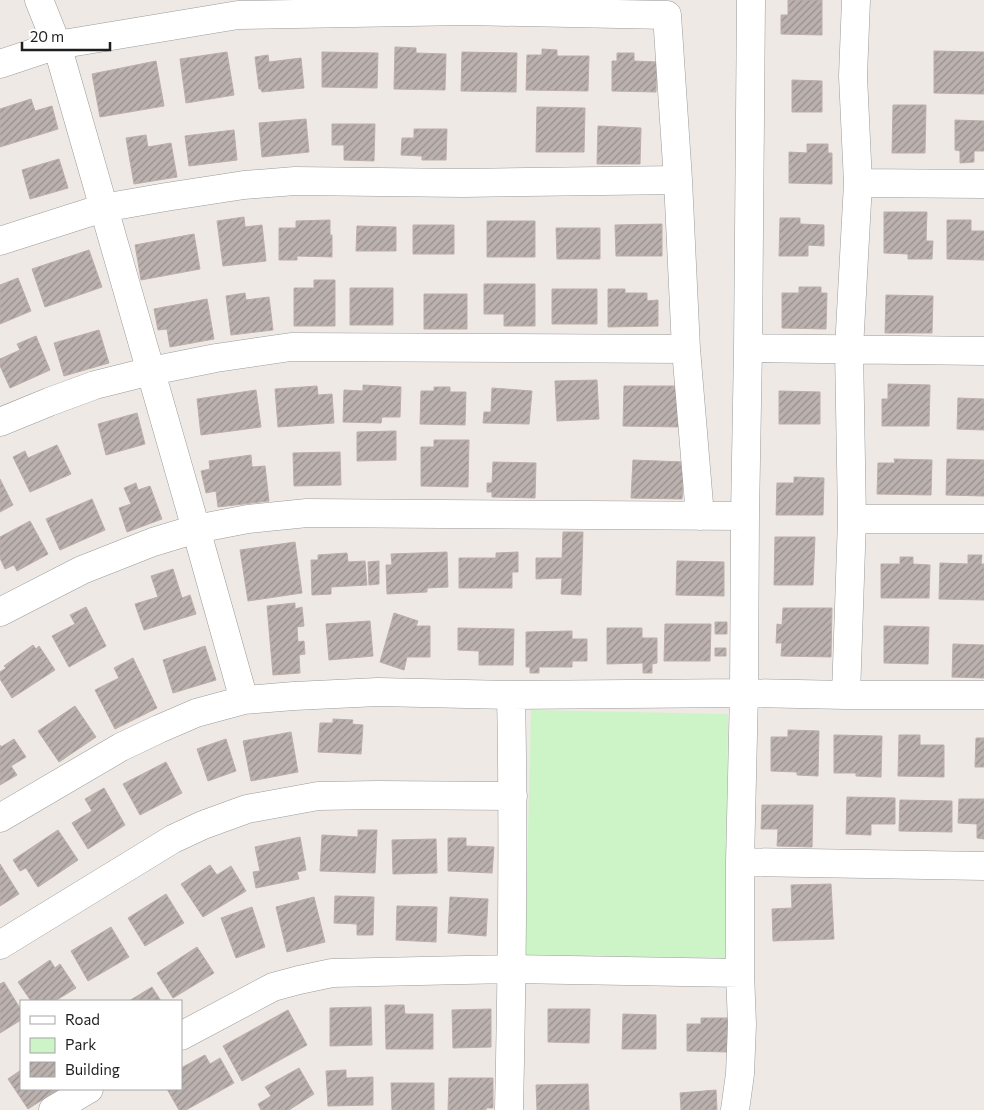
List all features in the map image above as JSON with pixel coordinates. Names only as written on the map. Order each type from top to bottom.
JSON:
[{"type":"street","points":[[39,0],[57,45],[244,700]]},
{"type":"street","points":[[735,1110],[740,1074],[742,1024],[740,862],[744,693],[752,0]]},
{"type":"street","points":[[846,695],[852,519],[849,349],[858,183],[853,76],[856,0]]},
{"type":"street","points":[[0,64],[57,45],[238,15],[466,11],[667,15],[678,180],[686,349],[700,516]]},
{"type":"street","points":[[0,241],[103,208],[234,187],[295,181],[463,183],[678,180]]},
{"type":"street","points":[[858,183],[984,184]]},
{"type":"street","points":[[0,422],[95,385],[216,358],[291,347],[686,349]]},
{"type":"street","points":[[748,348],[984,351]]},
{"type":"street","points":[[0,612],[82,570],[153,542],[196,529],[248,519],[307,513],[745,516]]},
{"type":"street","points":[[852,519],[984,519]]},
{"type":"street","points":[[0,818],[121,747],[196,713],[244,700],[378,692],[511,695],[744,693],[984,696]]},
{"type":"street","points":[[509,1110],[513,796],[511,695]]},
{"type":"street","points":[[0,944],[173,839],[203,825],[246,809],[318,796],[513,796]]},
{"type":"street","points":[[740,862],[984,866]]},
{"type":"street","points":[[182,1035],[273,987],[332,973],[512,969],[740,973]]},
{"type":"street","points":[[53,1110],[87,1090]]},
{"type":"green space","points":[[531,710],[728,714],[725,959],[525,958]]},
{"type":"building","points":[[788,0],[822,0],[822,35],[781,34],[781,15],[788,15]]},
{"type":"building","points":[[395,47],[416,48],[416,53],[446,54],[445,90],[394,89]]},
{"type":"building","points":[[542,49],[557,50],[557,56],[589,56],[588,91],[526,90],[527,55],[542,55]]},
{"type":"building","points":[[934,51],[984,52],[984,94],[934,93]]},
{"type":"building","points":[[227,52],[234,95],[186,103],[180,59]]},
{"type":"building","points":[[322,52],[378,53],[377,88],[322,87]]},
{"type":"building","points":[[462,52],[517,53],[516,92],[461,91]]},
{"type":"building","points":[[617,53],[634,53],[634,61],[657,62],[656,92],[612,91],[612,61],[617,61]]},
{"type":"building","points":[[268,55],[269,62],[301,58],[304,88],[262,92],[259,89],[255,57]]},
{"type":"building","points":[[156,61],[164,106],[100,117],[92,74]]},
{"type":"building","points":[[792,80],[822,81],[822,112],[792,112]]},
{"type":"building","points":[[31,99],[35,111],[52,106],[58,129],[0,147],[0,109]]},
{"type":"building","points":[[893,105],[926,105],[925,153],[892,153]]},
{"type":"building","points":[[537,107],[585,108],[584,152],[536,152]]},
{"type":"building","points":[[306,119],[309,152],[262,157],[259,123]]},
{"type":"building","points":[[955,120],[984,121],[984,151],[974,151],[974,162],[960,163],[960,151],[955,150]]},
{"type":"building","points":[[332,124],[375,124],[374,161],[344,160],[344,145],[332,145]]},
{"type":"building","points":[[598,126],[641,128],[640,164],[597,164]]},
{"type":"building","points":[[414,129],[447,129],[446,160],[422,160],[422,156],[401,155],[402,138],[414,138]]},
{"type":"building","points":[[234,130],[237,160],[189,166],[185,136]]},
{"type":"building","points":[[146,135],[148,147],[171,143],[177,177],[134,184],[126,138]]},
{"type":"building","points":[[807,144],[828,144],[828,153],[832,153],[832,184],[789,183],[789,152],[807,153]]},
{"type":"building","points":[[59,159],[68,188],[30,199],[22,170]]},
{"type":"building","points":[[884,212],[927,212],[926,241],[933,241],[932,259],[908,259],[908,254],[884,253]]},
{"type":"building","points":[[244,217],[245,227],[262,225],[266,261],[223,266],[217,221]]},
{"type":"building","points":[[780,218],[800,218],[800,224],[824,225],[824,246],[808,245],[808,256],[779,256]]},
{"type":"building","points":[[330,220],[332,257],[297,256],[297,260],[279,260],[279,228],[296,228],[296,221]]},
{"type":"building","points":[[947,220],[971,220],[971,231],[984,231],[984,260],[947,259]]},
{"type":"building","points":[[487,221],[535,221],[535,257],[487,257]]},
{"type":"building","points":[[662,224],[662,256],[616,256],[615,225]]},
{"type":"building","points":[[413,225],[454,225],[454,254],[413,254]]},
{"type":"building","points":[[357,226],[396,227],[396,251],[356,251]]},
{"type":"building","points":[[556,228],[600,228],[600,259],[557,259]]},
{"type":"building","points":[[194,234],[200,269],[141,280],[135,245]]},
{"type":"building","points":[[89,250],[102,287],[45,307],[32,269]]},
{"type":"building","points":[[18,278],[31,311],[0,324],[0,285]]},
{"type":"building","points":[[314,280],[335,280],[335,326],[294,326],[294,288],[314,288]]},
{"type":"building","points":[[484,284],[535,284],[535,326],[504,326],[504,314],[484,314]]},
{"type":"building","points":[[799,287],[821,287],[821,293],[827,293],[826,329],[782,328],[782,293],[799,293]]},
{"type":"building","points":[[350,288],[393,288],[393,325],[350,325]]},
{"type":"building","points":[[552,289],[597,289],[597,324],[552,324]]},
{"type":"building","points":[[608,289],[625,289],[625,293],[647,293],[647,301],[658,300],[658,326],[608,327]]},
{"type":"building","points":[[245,293],[246,300],[269,297],[273,330],[231,335],[226,296]]},
{"type":"building","points":[[424,294],[467,294],[467,329],[424,329]]},
{"type":"building","points":[[886,295],[933,296],[932,333],[885,333]]},
{"type":"building","points":[[207,299],[214,339],[170,347],[167,329],[158,330],[154,309]]},
{"type":"building","points":[[99,330],[109,363],[64,376],[54,343]]},
{"type":"building","points":[[36,336],[50,370],[10,388],[0,366],[0,359],[20,350],[17,344]]},
{"type":"building","points":[[597,380],[599,419],[557,421],[555,381]]},
{"type":"building","points":[[888,384],[930,385],[929,426],[882,426],[882,399],[888,399]]},
{"type":"building","points":[[363,385],[401,387],[400,417],[382,417],[381,423],[343,422],[344,390],[363,391]]},
{"type":"building","points":[[317,386],[318,395],[332,394],[334,423],[278,427],[275,389]]},
{"type":"building","points":[[624,386],[679,386],[679,427],[623,426]]},
{"type":"building","points":[[434,387],[450,387],[450,392],[466,392],[465,425],[420,424],[421,391],[434,391]]},
{"type":"building","points":[[492,388],[532,391],[529,424],[483,423],[484,412],[491,412]]},
{"type":"building","points":[[256,390],[261,427],[201,435],[197,399]]},
{"type":"building","points":[[779,391],[820,392],[820,424],[779,424]]},
{"type":"building","points":[[958,398],[984,399],[984,430],[957,429]]},
{"type":"building","points":[[137,413],[145,444],[106,455],[98,424]]},
{"type":"building","points":[[396,431],[396,460],[357,461],[357,432]]},
{"type":"building","points":[[434,440],[469,440],[468,487],[421,486],[421,447],[434,447]]},
{"type":"building","points":[[57,445],[71,474],[30,492],[13,457],[25,451],[28,458]]},
{"type":"building","points":[[340,452],[341,485],[294,486],[293,453]]},
{"type":"building","points":[[251,455],[252,467],[265,466],[269,501],[218,507],[216,491],[206,493],[201,471],[210,469],[209,461]]},
{"type":"building","points":[[894,459],[932,460],[931,495],[877,494],[878,463],[895,463]]},
{"type":"building","points":[[947,459],[984,460],[984,496],[946,495]]},
{"type":"building","points":[[633,460],[684,462],[682,499],[631,498]]},
{"type":"building","points":[[493,462],[536,463],[535,498],[492,497],[492,492],[487,492],[487,483],[492,483]]},
{"type":"building","points":[[794,477],[824,478],[823,515],[776,515],[777,483],[794,483]]},
{"type":"building","points":[[0,479],[13,505],[0,512]]},
{"type":"building","points":[[136,483],[138,490],[150,486],[162,519],[127,532],[119,508],[131,504],[124,488]]},
{"type":"building","points":[[92,499],[105,530],[60,550],[46,519]]},
{"type":"building","points":[[30,521],[48,554],[17,571],[14,565],[5,569],[0,558],[0,537]]},
{"type":"building","points":[[563,532],[583,532],[581,595],[561,594],[562,578],[536,579],[536,558],[562,558]]},
{"type":"building","points":[[775,537],[815,537],[813,585],[774,585]]},
{"type":"building","points":[[295,542],[302,593],[248,601],[240,550]]},
{"type":"building","points":[[447,552],[448,587],[427,588],[427,592],[387,594],[386,565],[392,565],[391,554]]},
{"type":"building","points":[[518,552],[518,572],[512,572],[512,588],[459,588],[459,558],[496,558],[496,553]]},
{"type":"building","points":[[347,553],[348,562],[365,561],[367,585],[331,587],[331,594],[312,595],[311,560],[318,560],[318,555]]},
{"type":"building","points":[[968,555],[982,555],[981,564],[984,564],[984,600],[939,599],[940,563],[968,564]]},
{"type":"building","points":[[900,557],[913,557],[913,564],[930,565],[929,598],[881,598],[881,564],[900,564]]},
{"type":"building","points":[[379,561],[379,584],[369,585],[368,562]]},
{"type":"building","points":[[677,561],[724,562],[724,596],[676,595]]},
{"type":"building","points":[[173,569],[182,598],[190,595],[196,614],[144,630],[135,604],[158,597],[151,576]]},
{"type":"building","points":[[295,603],[295,609],[302,607],[304,626],[297,627],[298,642],[304,641],[305,654],[299,655],[300,673],[273,675],[267,606]]},
{"type":"building","points":[[86,607],[106,646],[69,667],[52,636],[75,624],[70,615]]},
{"type":"building","points":[[783,608],[832,608],[831,657],[781,656],[782,643],[776,643],[777,624],[782,625]]},
{"type":"building","points":[[394,613],[418,621],[416,626],[430,626],[430,657],[407,657],[404,670],[380,662]]},
{"type":"building","points":[[370,621],[373,656],[329,660],[326,624]]},
{"type":"building","points":[[715,622],[727,622],[727,634],[715,634]]},
{"type":"building","points":[[665,624],[711,624],[710,661],[664,661]]},
{"type":"building","points":[[884,626],[929,627],[928,664],[884,663]]},
{"type":"building","points":[[458,628],[514,629],[513,665],[479,665],[479,651],[458,650]]},
{"type":"building","points":[[607,628],[642,628],[642,638],[657,638],[657,663],[652,664],[652,673],[643,673],[643,663],[607,664]]},
{"type":"building","points":[[572,631],[572,639],[587,639],[587,661],[572,661],[572,667],[539,667],[539,673],[530,673],[530,667],[526,667],[526,632]]},
{"type":"building","points":[[953,644],[984,645],[984,678],[952,677]]},
{"type":"building","points":[[33,645],[36,649],[39,646],[55,670],[12,698],[0,679],[0,672],[6,668],[4,666]]},
{"type":"building","points":[[205,646],[216,680],[173,693],[163,660]]},
{"type":"building","points":[[715,648],[726,648],[726,656],[715,656]]},
{"type":"building","points":[[133,658],[157,708],[115,729],[95,690],[119,678],[114,668]]},
{"type":"building","points":[[75,706],[96,737],[59,762],[38,731]]},
{"type":"building","points":[[333,719],[353,720],[352,724],[363,725],[361,754],[318,752],[320,723],[333,723]]},
{"type":"building","points":[[788,730],[819,731],[818,776],[797,775],[797,772],[771,771],[771,737],[788,737]]},
{"type":"building","points":[[291,732],[298,772],[251,781],[243,741]]},
{"type":"building","points":[[834,735],[882,736],[881,777],[856,776],[856,773],[834,773]]},
{"type":"building","points":[[899,735],[920,735],[920,745],[944,745],[944,777],[898,776]]},
{"type":"building","points":[[976,738],[984,738],[984,767],[975,767]]},
{"type":"building","points":[[14,739],[26,757],[11,766],[17,775],[0,785],[0,745],[1,747]]},
{"type":"building","points":[[226,739],[236,771],[208,781],[197,749]]},
{"type":"building","points":[[166,762],[182,793],[140,815],[123,784]]},
{"type":"building","points":[[104,788],[125,825],[88,849],[72,823],[92,811],[85,799]]},
{"type":"building","points":[[847,797],[895,798],[895,824],[871,824],[871,835],[846,834]]},
{"type":"building","points":[[959,799],[984,799],[984,839],[977,838],[977,824],[958,823]]},
{"type":"building","points":[[900,800],[952,801],[952,832],[899,831]]},
{"type":"building","points":[[762,805],[813,805],[812,847],[777,846],[778,829],[761,829]]},
{"type":"building","points":[[58,830],[78,860],[38,887],[26,868],[20,871],[13,860]]},
{"type":"building","points":[[358,830],[377,830],[375,873],[320,871],[322,835],[358,837]]},
{"type":"building","points":[[300,837],[306,870],[297,872],[299,879],[256,888],[253,872],[260,871],[255,847]]},
{"type":"building","points":[[448,838],[466,838],[466,846],[494,847],[492,873],[448,871]]},
{"type":"building","points":[[436,839],[437,873],[393,874],[392,840]]},
{"type":"building","points":[[0,864],[19,894],[0,906]]},
{"type":"building","points":[[210,865],[217,875],[231,866],[246,891],[203,917],[181,884]]},
{"type":"building","points":[[831,884],[834,939],[773,941],[772,909],[792,908],[791,885]]},
{"type":"building","points":[[166,894],[184,923],[145,946],[128,918]]},
{"type":"building","points":[[335,896],[374,897],[373,935],[357,935],[357,924],[334,923]]},
{"type":"building","points":[[314,897],[325,942],[287,952],[276,907]]},
{"type":"building","points":[[450,897],[488,899],[486,936],[448,933]]},
{"type":"building","points":[[397,906],[437,907],[436,942],[396,940]]},
{"type":"building","points":[[252,907],[265,947],[236,958],[221,918]]},
{"type":"building","points":[[111,927],[129,957],[88,981],[71,951]]},
{"type":"building","points":[[197,947],[214,973],[173,998],[157,973]]},
{"type":"building","points":[[50,960],[55,968],[60,964],[76,988],[57,1000],[30,1000],[18,982]]},
{"type":"building","points":[[4,982],[20,1008],[20,1021],[0,1033],[0,984]]},
{"type":"building","points":[[152,987],[160,1000],[131,1000]]},
{"type":"building","points":[[385,1005],[404,1005],[405,1014],[433,1014],[433,1049],[386,1049]]},
{"type":"building","points":[[371,1007],[372,1045],[330,1046],[330,1008]]},
{"type":"building","points":[[491,1009],[491,1047],[453,1048],[452,1010]]},
{"type":"building","points":[[548,1009],[590,1009],[589,1043],[548,1042]]},
{"type":"building","points":[[288,1010],[307,1045],[242,1081],[223,1046]]},
{"type":"building","points":[[623,1014],[656,1015],[656,1049],[622,1049]]},
{"type":"building","points":[[701,1018],[728,1018],[727,1052],[687,1051],[687,1024],[701,1024]]},
{"type":"building","points":[[205,1055],[210,1064],[220,1058],[234,1083],[186,1110],[179,1110],[168,1090],[182,1090],[182,1067]]},
{"type":"building","points":[[299,1068],[314,1094],[289,1110],[261,1110],[258,1104],[271,1096],[265,1087]]},
{"type":"building","points":[[346,1070],[346,1078],[373,1077],[373,1105],[328,1106],[326,1071]]},
{"type":"building","points":[[20,1071],[20,1090],[57,1090],[28,1109],[8,1079]]},
{"type":"building","points":[[449,1078],[493,1078],[493,1108],[486,1108],[486,1110],[448,1110]]},
{"type":"building","points":[[391,1083],[434,1083],[434,1110],[392,1110]]},
{"type":"building","points":[[588,1084],[589,1110],[537,1110],[536,1085]]},
{"type":"building","points":[[716,1090],[717,1110],[681,1110],[680,1093]]}]
